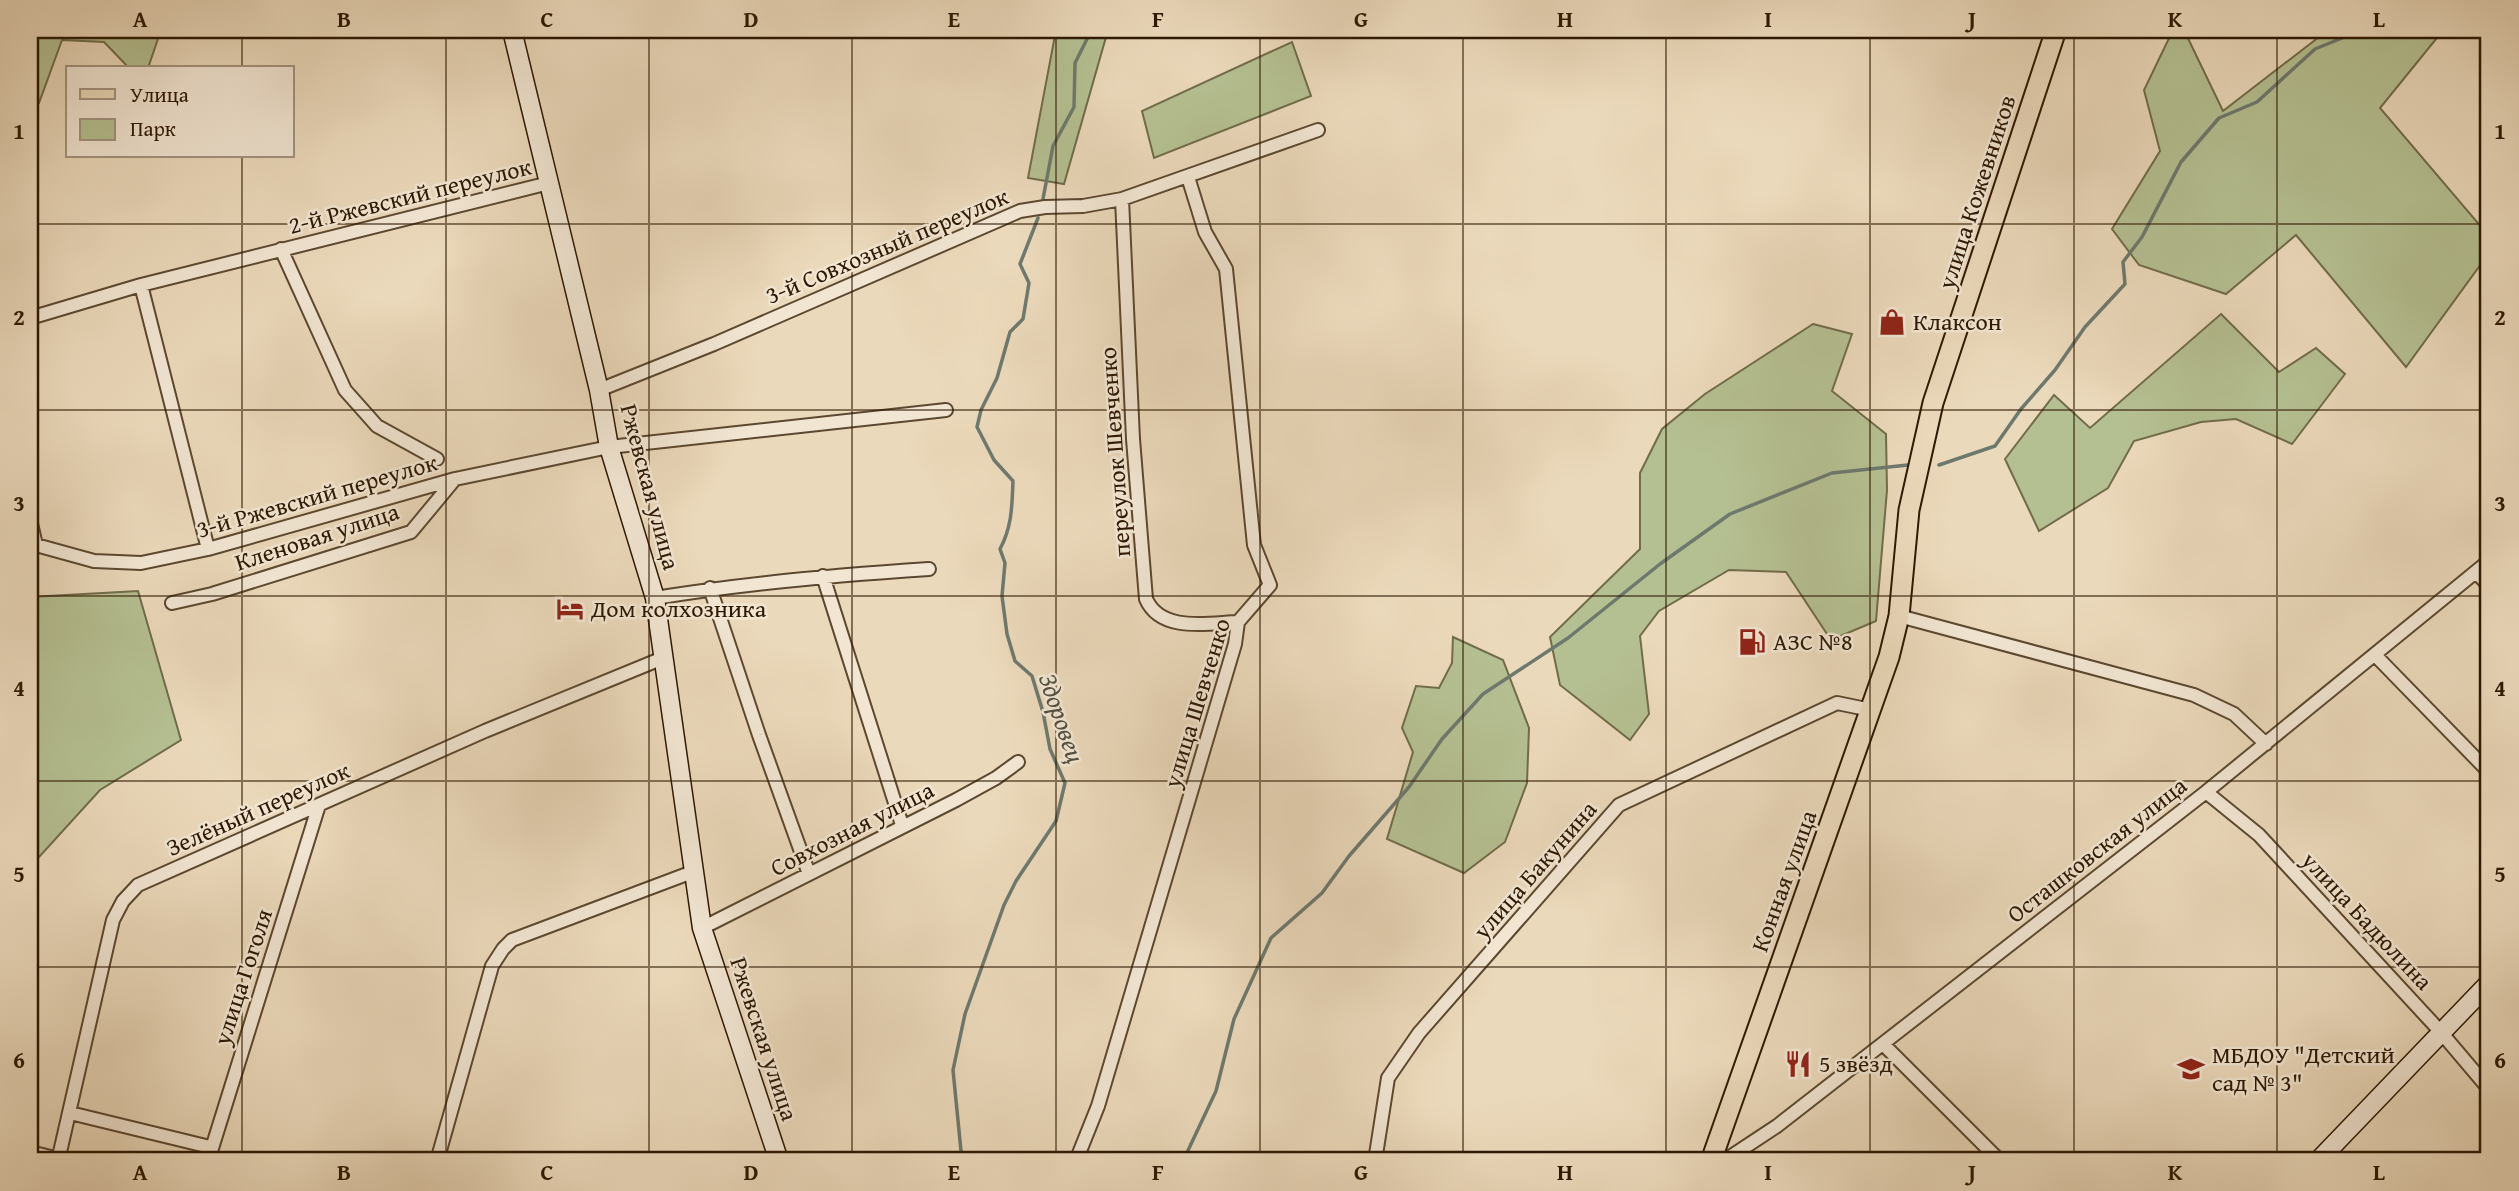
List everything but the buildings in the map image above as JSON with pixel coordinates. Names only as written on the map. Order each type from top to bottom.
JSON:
[{"type":"main road","name":"Ржевская улица","points":[[512,30],[599,390],[609,447],[654,598],[702,928],[779,1161]]},
{"type":"main road","name":"улица Кожевников","points":[[1899,616],[1909,510],[1933,403],[2056,30]]},
{"type":"main road","name":"Конная улица","points":[[1711,1161],[1871,710],[1889,657],[1899,616]]},
{"type":"main road","points":[[2318,1161],[2489,984]]},
{"type":"street","name":"3-й Совхозный переулок","points":[[599,390],[714,344],[1020,211],[1045,206],[1083,206],[1122,199],[1318,130]]},
{"type":"street","name":"улица Шевченко","points":[[1076,1161],[1102,1093],[1236,644],[1238,622],[1270,585],[1254,545],[1226,269],[1205,232],[1188,177]]},
{"type":"street","name":"2-й Ржевский переулок","points":[[30,318],[141,285],[549,183]]},
{"type":"street","name":"переулок Шевченко","points":[[1122,199],[1133,439],[1146,599],[1151,610],[1179,624],[1238,622]]},
{"type":"street","name":"2-й Ржевский переулок","points":[[281,249],[345,390],[377,426],[437,458]]},
{"type":"street","points":[[141,285],[208,549]]},
{"type":"street","points":[[609,447],[946,410]]},
{"type":"street","name":"3-й Ржевский переулок","points":[[30,519],[36,545],[94,561],[141,563],[208,549],[455,479],[609,447]]},
{"type":"street","name":"Кленовая улица","points":[[172,603],[212,594],[411,533],[455,479]]},
{"type":"street","name":"Осташковская улица","points":[[1724,1161],[1777,1126],[2206,792],[2489,561]]},
{"type":"street","points":[[654,598],[823,576],[929,569]]},
{"type":"street","points":[[2476,572],[2489,586]]},
{"type":"street","points":[[823,576],[902,825]]},
{"type":"street","points":[[710,589],[809,874]]},
{"type":"street","points":[[1899,616],[2194,695],[2234,714],[2266,744]]},
{"type":"street","points":[[2375,655],[2489,772]]},
{"type":"street","name":"Зелёный переулок","points":[[59,1160],[113,920],[123,901],[138,885],[485,731],[663,658]]},
{"type":"street","name":"улица Бакунина","points":[[1375,1161],[1388,1078],[1419,1033],[1619,805],[1837,702],[1871,710]]},
{"type":"street","name":"Совхозная улица","points":[[702,928],[956,800],[996,778],[1018,762]]},
{"type":"street","name":"улица Бадюлина","points":[[2206,792],[2259,835],[2489,1089]]},
{"type":"street","name":"улица Гоголя","points":[[208,1161],[210,1147],[319,805]]},
{"type":"street","points":[[437,1161],[492,966],[503,949],[512,940],[695,872]]},
{"type":"street","points":[[1883,1044],[2000,1161]]},
{"type":"street","points":[[70,1113],[210,1147]]},
{"type":"street","points":[[30,1152],[59,1160]]},
{"type":"green space","points":[[30,30],[161,30],[149,66],[127,66],[104,42],[62,40],[39,103],[30,107]]},
{"type":"green space","points":[[1056,30],[1108,30],[1064,184],[1028,178]]},
{"type":"green space","points":[[2173,30],[2184,30],[2223,111],[2328,30],[2447,30],[2436,39],[2380,108],[2489,236],[2489,253],[2406,367],[2296,235],[2226,294],[2139,265],[2112,229],[2160,151],[2144,90]]},
{"type":"green space","points":[[1292,42],[1311,96],[1154,158],[1142,111]]},
{"type":"green space","points":[[2221,314],[2279,372],[2316,348],[2345,374],[2292,444],[2236,419],[2201,422],[2134,441],[2108,488],[2039,531],[2005,459],[2054,395],[2090,428]]},
{"type":"green space","points":[[1813,324],[1852,334],[1832,391],[1886,434],[1887,490],[1876,621],[1831,640],[1786,572],[1729,570],[1659,611],[1640,636],[1649,714],[1630,740],[1560,685],[1550,637],[1640,549],[1640,473],[1662,429],[1705,394]]},
{"type":"green space","points":[[138,591],[181,740],[100,790],[30,867],[30,597]]},
{"type":"green space","points":[[1453,637],[1503,660],[1529,728],[1527,783],[1505,842],[1464,873],[1387,839],[1413,752],[1402,728],[1416,686],[1439,688],[1452,663]]},
{"type":"waterway","name":"Здоровец","points":[[1043,199],[1053,146],[1074,107],[1075,63],[1087,39],[1088,30]]},
{"type":"waterway","points":[[1939,465],[1995,446],[2085,327],[2125,284],[2123,262],[2142,237],[2181,162],[2219,118],[2257,102],[2315,49],[2362,30]]},
{"type":"waterway","name":"Здоровец","points":[[962,1161],[953,1070],[965,1014],[1004,905],[1016,881],[1056,821],[1065,783],[1050,749],[1032,676],[1015,661],[1007,634],[1002,596],[1005,563],[1000,549],[1009,524],[1013,481],[994,460],[977,427],[981,410],[997,378],[1010,332],[1023,319],[1029,283],[1020,264],[1038,218]]},
{"type":"waterway","points":[[1183,1161],[1216,1091],[1234,1019],[1271,938],[1322,893],[1349,856],[1409,787],[1442,739],[1483,694],[1568,638],[1660,564],[1730,514],[1832,473],[1908,465]]},
{"type":"place","name":"Клаксон","points":[[1892,322]]},
{"type":"place","name":"Дом колхозника","points":[[570,609]]},
{"type":"place","name":"АЗС №8","points":[[1752,642]]},
{"type":"place","name":"5 звёзд","points":[[1798,1064]]},
{"type":"place","name":"МБДОУ \"Детский сад № 3\"","points":[[2191,1069]]}]
